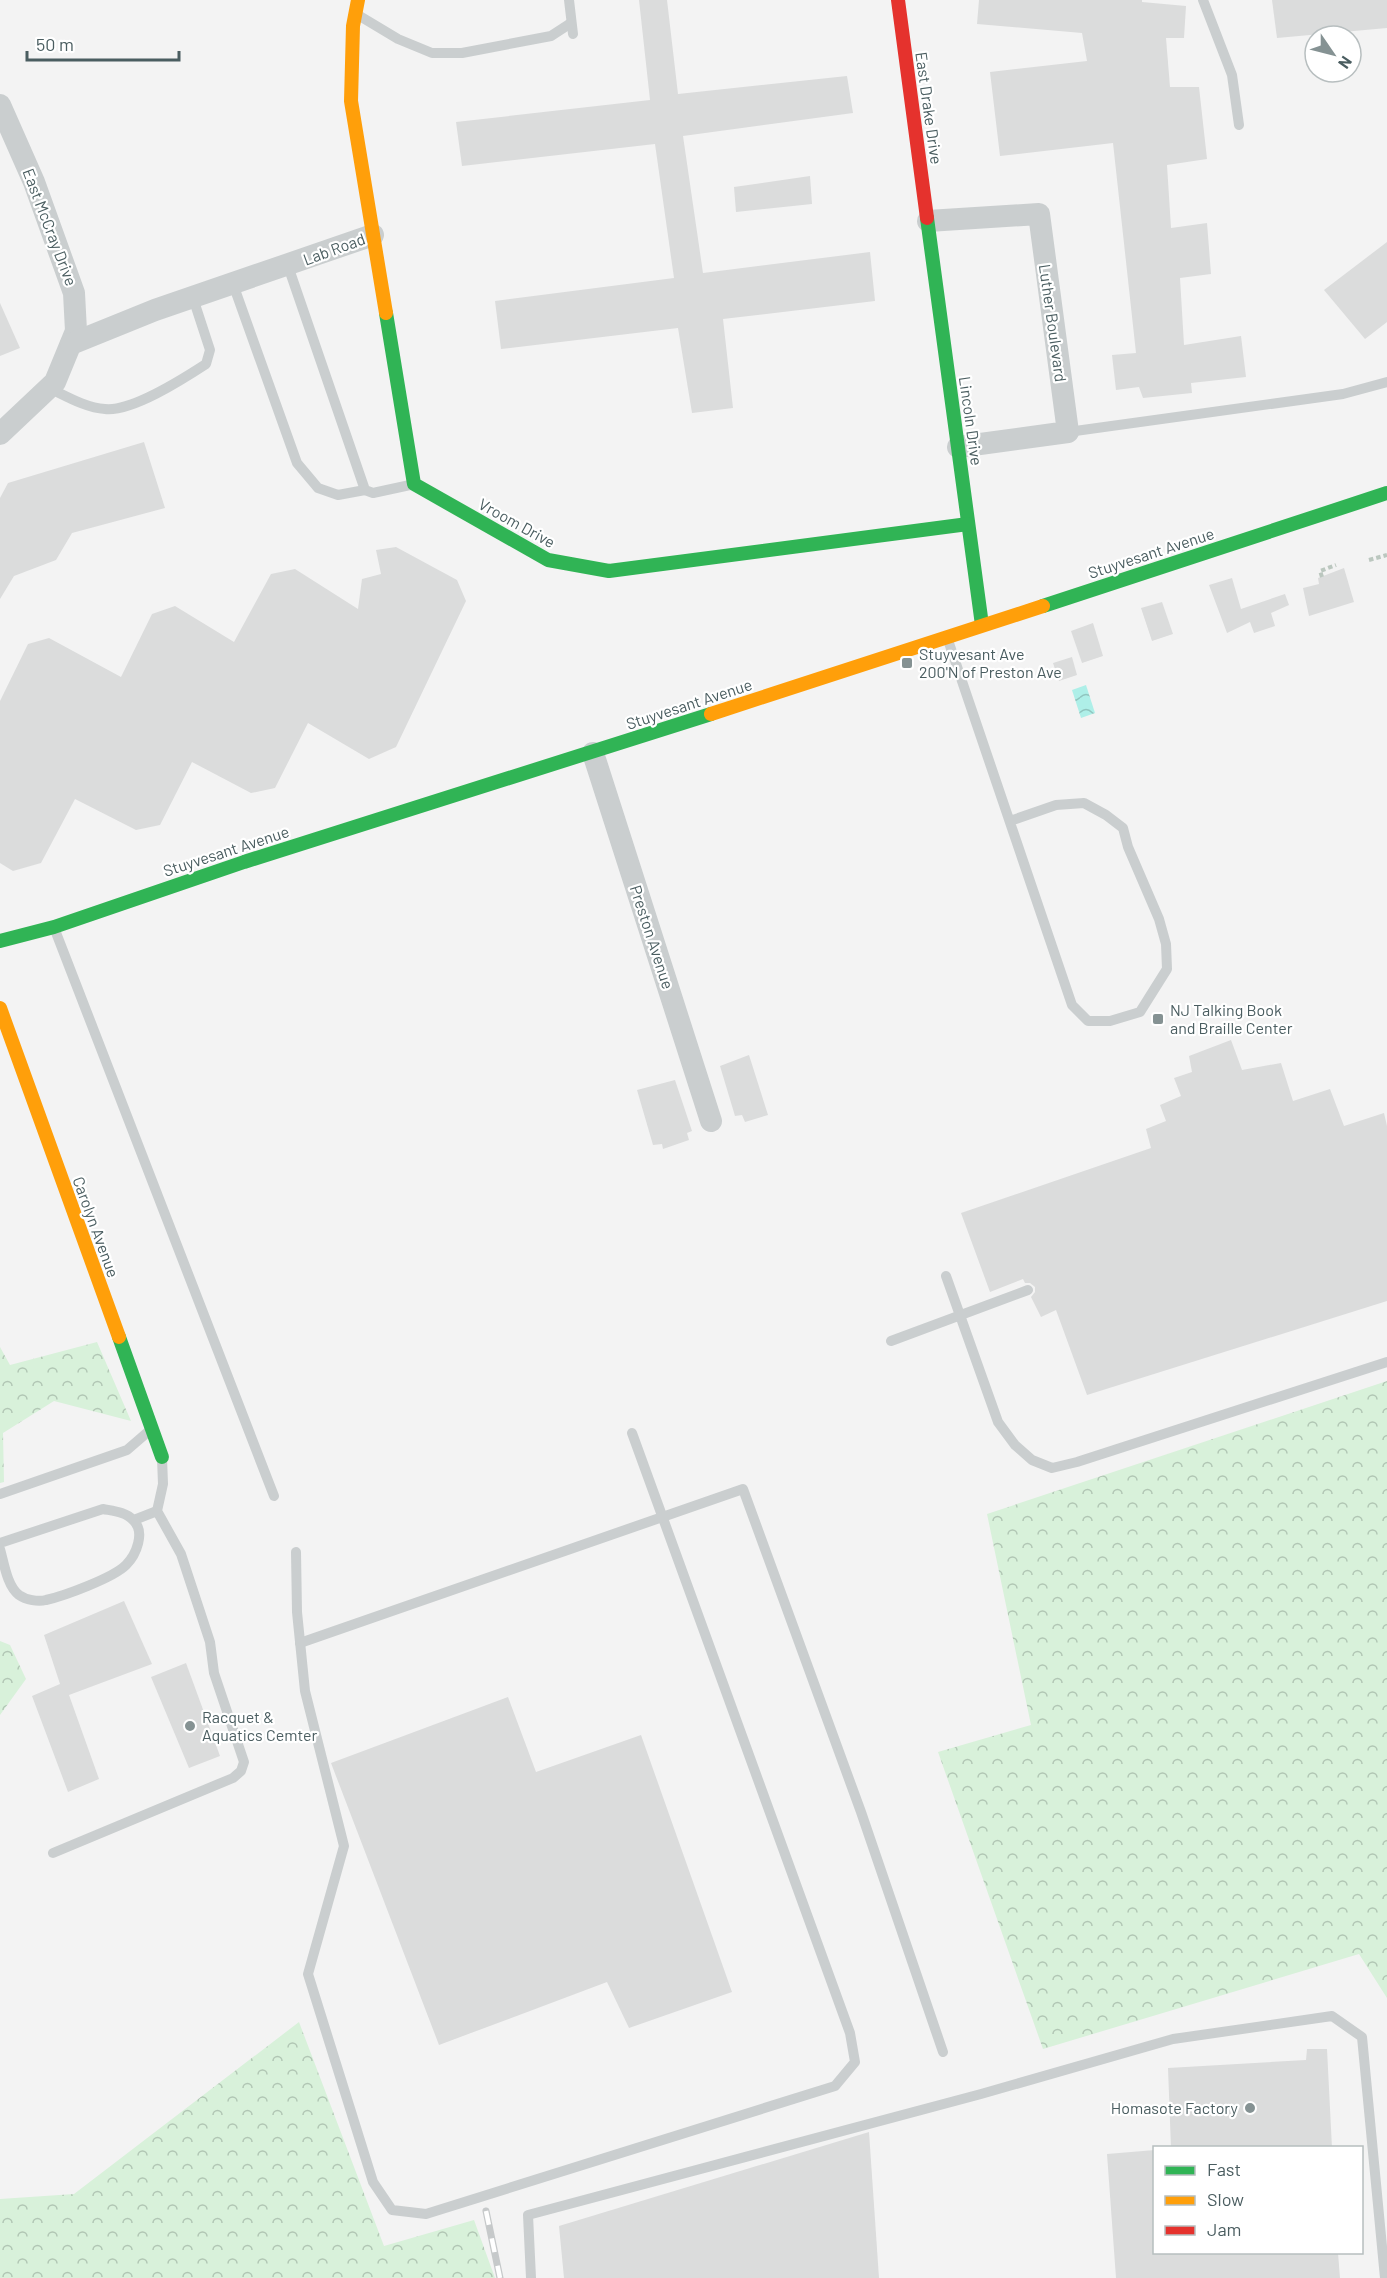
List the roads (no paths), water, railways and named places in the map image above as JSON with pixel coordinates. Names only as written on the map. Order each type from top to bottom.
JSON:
[{"type":"street","name":"East Drake Drive","points":[[898,0],[928,220]]},
{"type":"street","name":"Lab Road","points":[[71,344],[155,310],[373,235],[351,101],[353,26],[357,7]]},
{"type":"street","name":"East McCray Drive","points":[[0,105],[34,182],[74,293],[76,331],[55,382],[1,436]]},
{"type":"street","name":"Luther Boulevard","points":[[928,220],[1039,214],[1068,432]]},
{"type":"street","name":"Lincoln Drive","points":[[928,220],[982,626]]},
{"type":"street","points":[[373,235],[414,484]]},
{"type":"street","points":[[958,447],[1068,432]]},
{"type":"street","name":"Vroom Drive","points":[[414,484],[548,560],[609,571],[968,524]]},
{"type":"street","name":"Stuyvesant Avenue","points":[[0,941],[54,927],[244,862],[593,753],[1387,493]]},
{"type":"street","name":"Preston Avenue","points":[[593,753],[711,1122]]},
{"type":"street","name":"Carolyn Avenue","points":[[0,1008],[162,1457]]},
{"type":"lane","points":[[357,7],[398,39],[432,53],[471,52],[551,36],[572,28],[569,0]]},
{"type":"lane","points":[[1203,0],[1232,75],[1239,125]]},
{"type":"lane","points":[[288,266],[365,490]]},
{"type":"lane","points":[[233,284],[297,464],[318,488],[338,495],[365,490],[373,493],[414,484]]},
{"type":"lane","points":[[49,388],[105,409],[124,408],[180,381],[206,364],[210,350],[193,298]]},
{"type":"lane","points":[[1068,432],[1343,394],[1387,382]]},
{"type":"lane","points":[[947,637],[1072,1005],[1088,1021],[1110,1022],[1140,1012],[1167,969],[1166,944],[1159,919],[1128,847],[1123,828],[1084,802],[1056,805],[1010,821]]},
{"type":"lane","points":[[54,927],[274,1496]]},
{"type":"lane","points":[[946,1276],[998,1422],[1015,1445],[1032,1460],[1052,1468],[1077,1462],[1387,1362]]},
{"type":"lane","points":[[891,1341],[1028,1290]]},
{"type":"lane","points":[[0,1494],[127,1449],[151,1429]]},
{"type":"lane","points":[[296,1552],[297,1612],[305,1691],[344,1846],[308,1974],[373,2182],[393,2210],[426,2214],[835,2086],[855,2062],[850,2033],[632,1433]]},
{"type":"lane","points":[[52,1853],[233,1778],[241,1771],[244,1762],[214,1673],[210,1642],[181,1554],[157,1511],[164,1484],[162,1457]]},
{"type":"lane","points":[[300,1643],[744,1489],[861,1812],[943,2052]]},
{"type":"lane","points":[[0,1543],[103,1509],[120,1512],[134,1520],[139,1531],[137,1549],[126,1565],[110,1576],[44,1601],[30,1600],[20,1595],[12,1586],[0,1549]]},
{"type":"lane","points":[[134,1520],[157,1511]]},
{"type":"lane","points":[[531,2278],[528,2215],[981,2094],[1173,2039],[1332,2016],[1362,2037],[1385,2278]]},
{"type":"water","points":[[1086,685],[1095,713],[1081,718],[1072,690]]},
{"type":"railway","points":[[486,2211],[500,2278]]},
{"type":"place","name":"Stuyvesant Ave 200'N of Preston Ave","points":[[907,663]]},
{"type":"place","name":"NJ Talking Book and Braille Center","points":[[1158,1019]]},
{"type":"place","name":"Racquet & Aquatics Cemter","points":[[190,1726]]},
{"type":"place","name":"Homasote Factory","points":[[1250,2108]]}]
